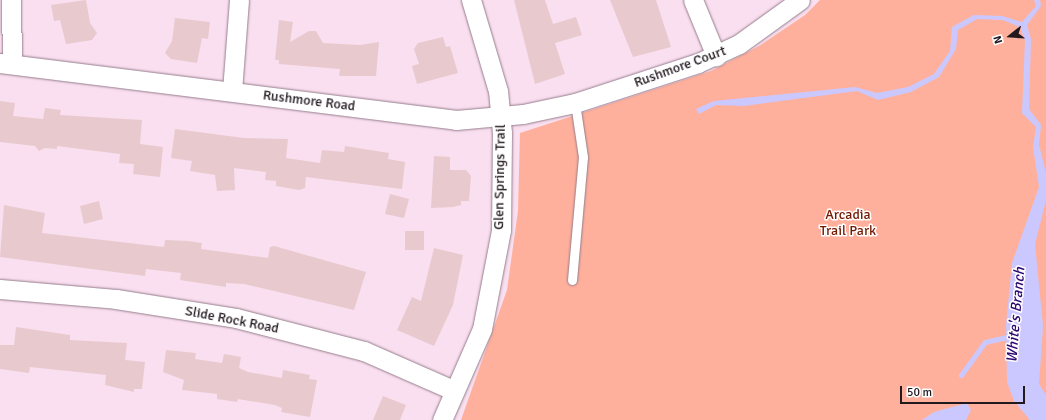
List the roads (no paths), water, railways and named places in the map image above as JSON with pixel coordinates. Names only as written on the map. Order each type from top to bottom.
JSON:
[{"type":"street","points":[[6,64],[11,0]]},
{"type":"street","points":[[232,91],[239,0]]},
{"type":"street","name":"Glen Springs Trail","points":[[442,420],[482,329],[496,257],[502,205],[500,116],[490,59],[471,0]]},
{"type":"street","points":[[693,0],[716,56]]},
{"type":"street","name":"Rushmore Court","points":[[616,89],[716,56],[739,44],[800,0]]},
{"type":"street","name":"Rushmore Road","points":[[6,64],[456,120],[500,116],[575,103],[616,89]]},
{"type":"street","name":"Slide Rock Road","points":[[0,289],[116,300],[236,318],[364,351],[455,390]]},
{"type":"lane","points":[[572,280],[583,157],[575,103]]},
{"type":"water","name":"White's Branch","points":[[1034,0],[1040,0],[1041,6],[1027,25],[1031,39],[1029,109],[1041,125],[1039,145],[1046,173],[1046,200],[1035,244],[1043,326],[1039,384],[1046,395],[1046,420],[1030,420],[1014,401],[1007,382],[1006,325],[1012,263],[1039,187],[1033,147],[1036,127],[1022,113],[1025,41],[1020,27],[1003,20],[977,19],[958,30],[956,49],[939,77],[911,92],[878,100],[857,91],[744,106],[716,105],[699,114],[696,109],[714,101],[855,87],[877,93],[908,87],[934,74],[950,51],[952,27],[974,15],[1002,16],[1022,22],[1036,6]]},
{"type":"water","points":[[967,403],[971,410],[966,420],[922,420],[934,412]]},
{"type":"waterway","name":"White's Branch","points":[[961,375],[985,342],[1012,336]]},
{"type":"park label","name":"Arcadia Trail Park","points":[[848,224]]}]
